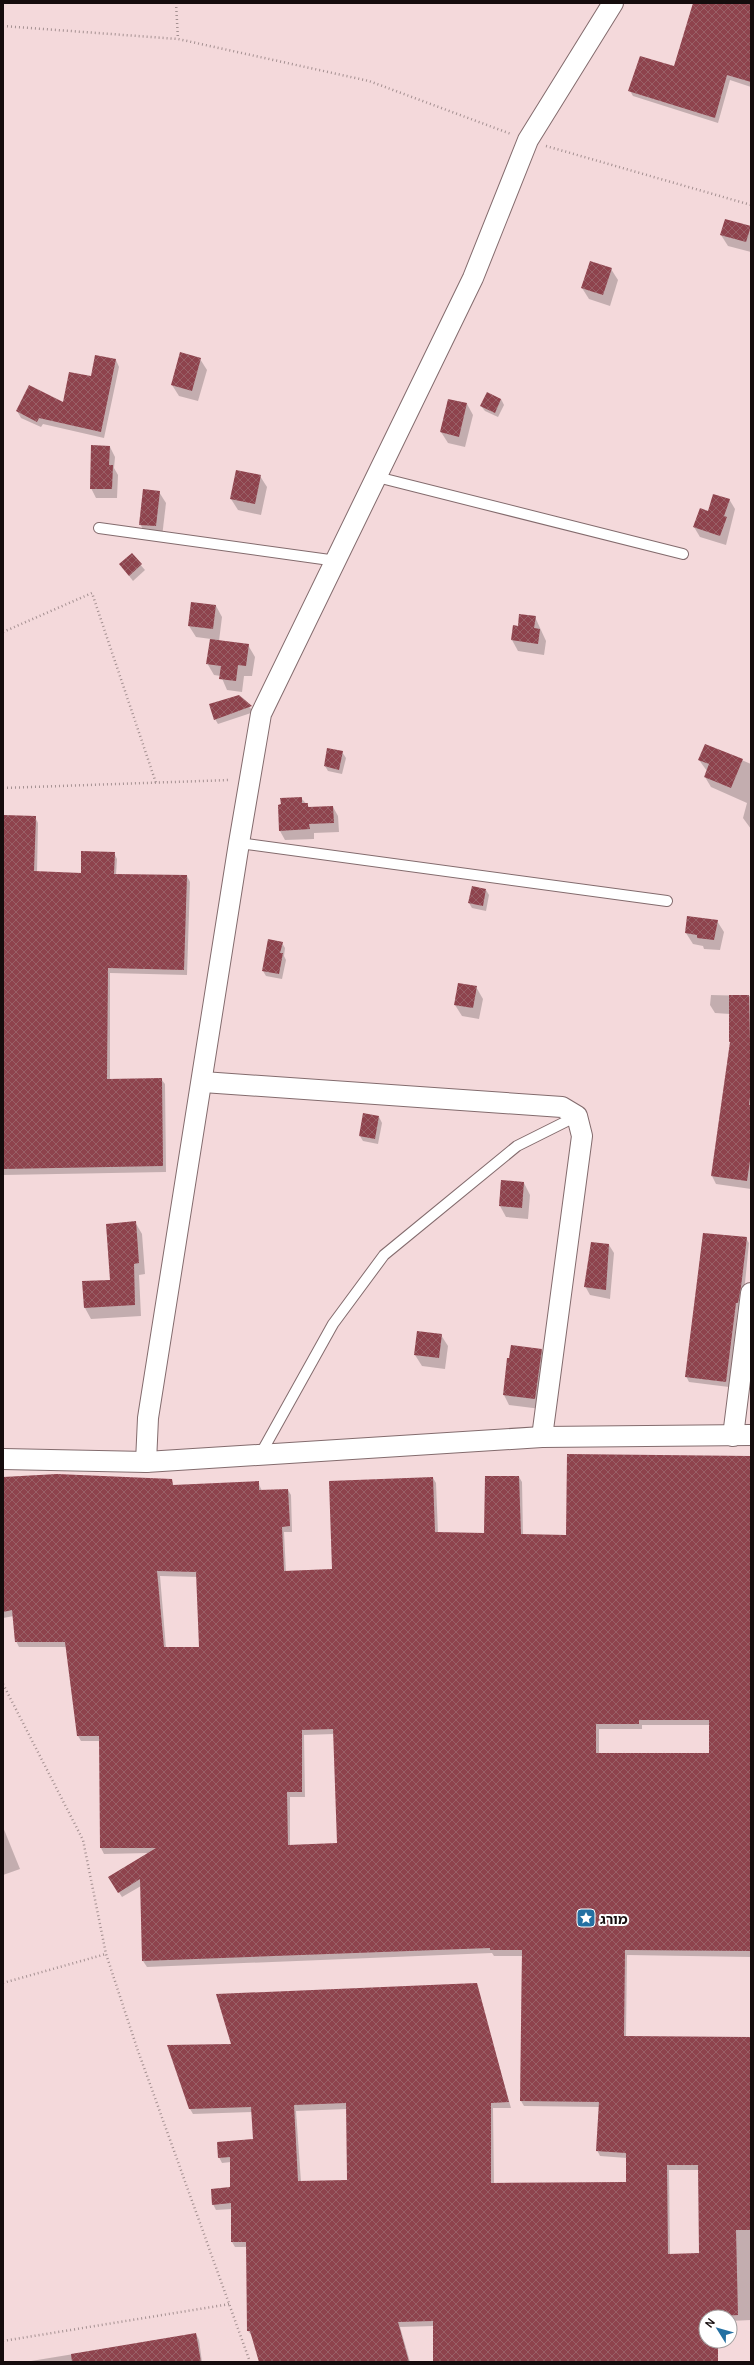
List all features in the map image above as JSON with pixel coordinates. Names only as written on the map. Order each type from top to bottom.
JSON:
[{"type":"street","points":[[146,1462],[148,1418],[203,1082],[239,843],[261,714],[337,561],[473,278],[528,140],[613,3]]},
{"type":"street","points":[[203,1082],[562,1107],[577,1116],[582,1136],[542,1436]]},
{"type":"street","points":[[3,1459],[146,1462],[260,1456],[542,1436],[742,1435],[751,1293]]},
{"type":"lane","points":[[377,477],[683,554]]},
{"type":"lane","points":[[99,528],[337,561]]},
{"type":"lane","points":[[239,843],[667,901]]},
{"type":"lane","points":[[260,1456],[333,1324],[384,1256],[517,1146],[577,1116]]},
{"type":"path","points":[[176,3],[178,39]]},
{"type":"path","points":[[3,26],[178,39],[369,81],[528,140],[751,205]]},
{"type":"path","points":[[3,632],[92,593],[156,783]]},
{"type":"path","points":[[3,788],[250,780]]},
{"type":"path","points":[[3,1684],[83,1840],[106,1954],[137,2048],[250,2362]]},
{"type":"path","points":[[3,1983],[106,1954]]},
{"type":"path","points":[[3,2341],[230,2304]]},
{"type":"building","points":[[693,3],[751,3],[751,82],[727,75],[715,118],[628,91],[640,56],[674,66]]},
{"type":"building","points":[[725,219],[751,226],[746,242],[720,235]]},
{"type":"building","points":[[590,261],[612,268],[603,295],[581,288]]},
{"type":"building","points":[[180,352],[201,358],[192,391],[171,385]]},
{"type":"building","points":[[95,355],[116,359],[101,432],[39,418],[37,422],[16,411],[29,385],[63,402],[69,372],[91,376]]},
{"type":"building","points":[[487,392],[501,399],[495,413],[480,406]]},
{"type":"building","points":[[448,399],[467,403],[459,437],[440,432]]},
{"type":"building","points":[[91,445],[110,446],[109,465],[113,465],[112,489],[90,489]]},
{"type":"building","points":[[236,470],[261,475],[255,504],[230,499]]},
{"type":"building","points":[[143,489],[160,491],[156,526],[139,525]]},
{"type":"building","points":[[713,494],[730,499],[724,516],[727,517],[720,536],[693,527],[700,508],[708,511]]},
{"type":"building","points":[[132,553],[142,564],[129,576],[119,564]]},
{"type":"building","points":[[191,602],[216,605],[213,629],[188,626]]},
{"type":"building","points":[[519,614],[536,616],[534,628],[540,629],[538,644],[511,640],[513,625],[518,626]]},
{"type":"building","points":[[210,639],[249,644],[246,666],[238,665],[236,681],[219,679],[221,666],[206,664]]},
{"type":"building","points":[[239,695],[252,706],[214,720],[209,704]]},
{"type":"building","points":[[705,744],[743,759],[731,788],[704,777],[709,764],[698,760]]},
{"type":"building","points":[[327,748],[343,751],[339,770],[324,766]]},
{"type":"building","points":[[302,797],[302,803],[308,803],[308,807],[333,806],[334,823],[309,824],[310,829],[279,831],[278,805],[281,804],[280,798]]},
{"type":"building","points":[[3,815],[36,816],[34,871],[81,873],[81,851],[115,852],[114,874],[187,875],[184,970],[108,968],[107,1079],[162,1078],[163,1166],[3,1169]]},
{"type":"building","points":[[472,886],[486,889],[483,906],[468,903]]},
{"type":"building","points":[[687,916],[718,920],[714,940],[697,938],[697,935],[685,933]]},
{"type":"building","points":[[268,939],[283,942],[280,953],[283,953],[279,974],[262,971]]},
{"type":"building","points":[[458,983],[477,986],[473,1008],[454,1005]]},
{"type":"building","points":[[729,995],[749,995],[751,1089],[749,1105],[751,1105],[751,1154],[747,1181],[711,1176],[730,1042]]},
{"type":"building","points":[[363,1113],[379,1116],[375,1139],[359,1136]]},
{"type":"building","points":[[501,1180],[524,1182],[522,1208],[499,1206]]},
{"type":"building","points":[[136,1221],[139,1263],[134,1264],[135,1305],[84,1308],[82,1281],[110,1280],[106,1224]]},
{"type":"building","points":[[703,1233],[747,1237],[741,1287],[738,1303],[736,1303],[726,1382],[685,1377]]},
{"type":"building","points":[[591,1242],[609,1244],[606,1290],[584,1287]]},
{"type":"building","points":[[417,1331],[442,1334],[439,1358],[414,1355]]},
{"type":"building","points":[[511,1345],[542,1349],[535,1399],[503,1395],[507,1358],[509,1358]]},
{"type":"building","points":[[567,1454],[751,1456],[751,1951],[625,1950],[624,2036],[751,2037],[751,2230],[736,2230],[738,2309],[698,2309],[698,2349],[718,2349],[718,2362],[433,2362],[433,2321],[398,2322],[409,2362],[259,2362],[250,2331],[247,2331],[246,2242],[231,2242],[231,2203],[212,2205],[211,2189],[230,2187],[230,2157],[218,2158],[217,2142],[253,2139],[251,2107],[189,2109],[167,2045],[231,2044],[216,1994],[477,1983],[509,2102],[491,2103],[491,2183],[626,2182],[626,2153],[596,2151],[599,2102],[520,2101],[522,1950],[490,1950],[490,1948],[142,1961],[140,1879],[118,1893],[108,1877],[156,1848],[100,1848],[99,1736],[77,1736],[65,1642],[15,1642],[12,1610],[3,1612],[3,1477],[57,1474],[172,1479],[173,1485],[259,1481],[259,1490],[288,1489],[290,1526],[282,1527],[284,1571],[332,1569],[329,1481],[433,1477],[435,1532],[484,1533],[485,1476],[519,1476],[521,1534],[566,1535]],"holes":[[[157,1571],[196,1572],[199,1647],[164,1647]],[[639,1720],[709,1720],[709,1753],[596,1753],[596,1724],[639,1724]],[[333,1729],[337,1843],[288,1845],[287,1792],[302,1792],[302,1730]],[[346,2103],[347,2180],[298,2181],[294,2105]],[[667,2165],[698,2165],[699,2253],[668,2254]]]},
{"type":"building","points":[[196,2333],[201,2362],[72,2362],[71,2354]]},
{"type":"place","name":"מורג","points":[[586,1918]]}]
